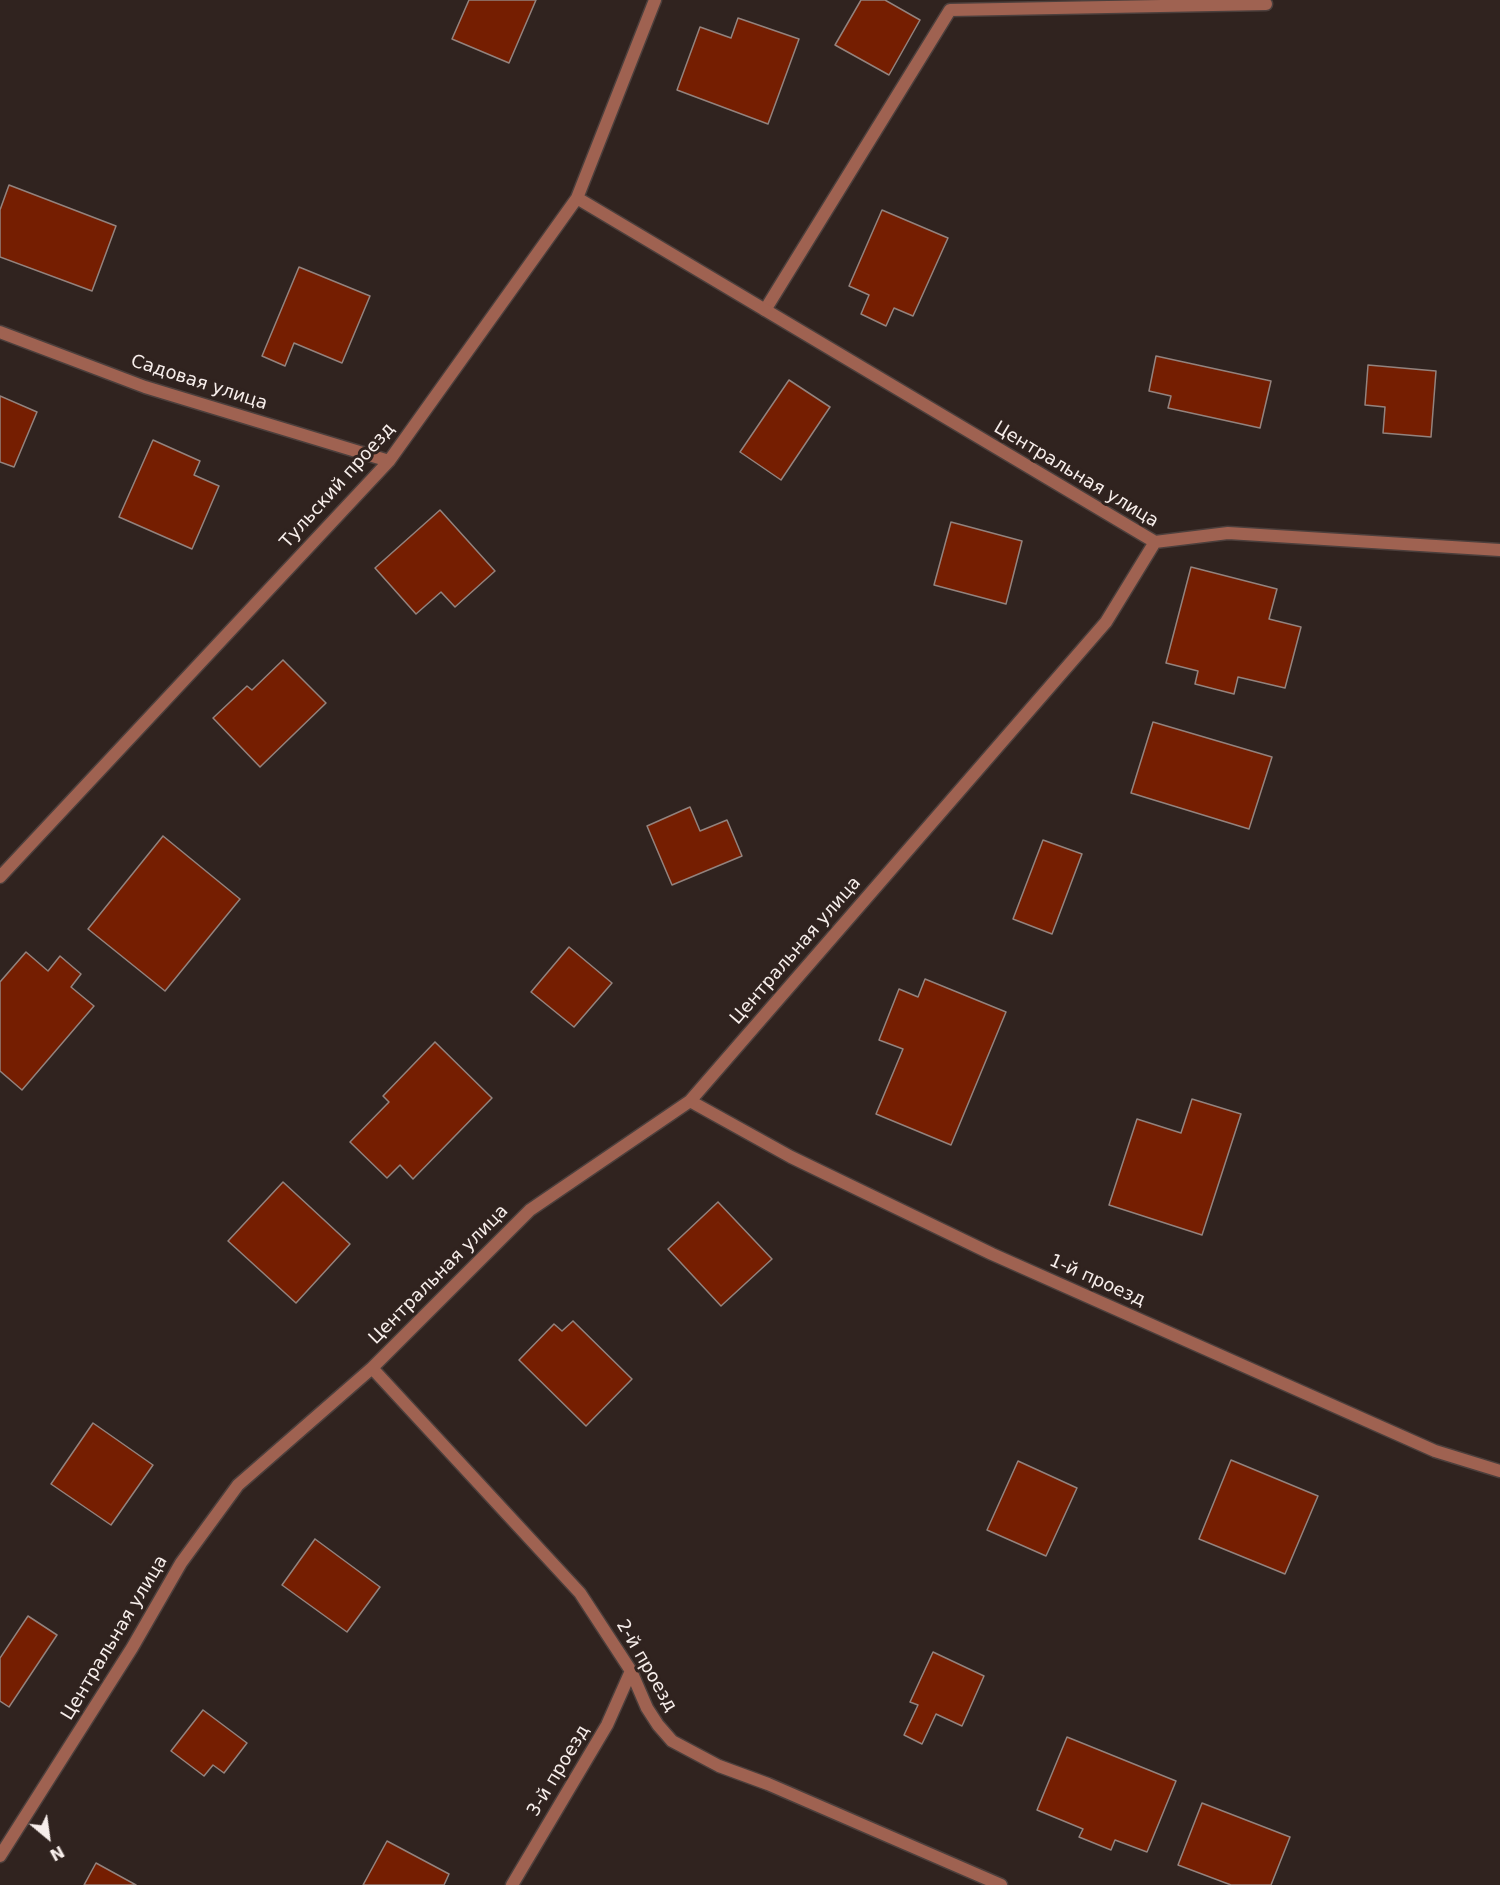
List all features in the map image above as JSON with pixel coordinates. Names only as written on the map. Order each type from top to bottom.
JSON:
[{"type":"street","name":"Тульский проезд","points":[[0,877],[389,461],[577,198],[655,0]]},
{"type":"street","points":[[765,310],[950,10],[1266,4]]},
{"type":"street","name":"Центральная улица","points":[[0,1856],[132,1648],[181,1563],[238,1485],[372,1368],[530,1210],[690,1101],[1106,622],[1155,542],[577,198]]},
{"type":"street","name":"Садовая улица","points":[[0,332],[145,387],[389,461]]},
{"type":"street","points":[[1155,542],[1228,533],[1500,550]]},
{"type":"street","name":"1-й проезд","points":[[690,1101],[791,1157],[992,1254],[1435,1451],[1500,1471]]},
{"type":"street","name":"2-й проезд","points":[[372,1368],[580,1593],[631,1671],[647,1708],[672,1741],[719,1766],[768,1784],[1001,1885]]},
{"type":"street","name":"3-й проезд","points":[[512,1885],[607,1725],[631,1671]]},
{"type":"building","points":[[469,0],[536,0],[509,63],[452,39]]},
{"type":"building","points":[[861,0],[885,0],[920,20],[889,75],[835,45]]},
{"type":"building","points":[[738,18],[799,39],[768,124],[677,90],[700,27],[731,38]]},
{"type":"building","points":[[9,185],[116,226],[92,291],[0,257],[0,210]]},
{"type":"building","points":[[882,210],[948,238],[913,316],[894,308],[886,326],[861,314],[869,295],[849,286]]},
{"type":"building","points":[[299,267],[370,296],[342,363],[294,343],[285,366],[262,356]]},
{"type":"building","points":[[1156,356],[1271,381],[1260,428],[1168,408],[1171,396],[1149,391]]},
{"type":"building","points":[[1368,365],[1436,371],[1431,437],[1383,433],[1385,407],[1365,405]]},
{"type":"building","points":[[789,380],[830,407],[781,480],[740,452]]},
{"type":"building","points":[[0,396],[37,412],[14,467],[0,462]]},
{"type":"building","points":[[153,440],[200,461],[194,475],[219,486],[192,549],[119,517]]},
{"type":"building","points":[[440,510],[495,571],[455,607],[441,592],[416,614],[375,568]]},
{"type":"building","points":[[951,522],[1022,541],[1006,604],[934,585]]},
{"type":"building","points":[[1191,567],[1277,589],[1269,619],[1301,627],[1285,688],[1238,677],[1234,694],[1195,684],[1198,671],[1166,663]]},
{"type":"building","points":[[283,660],[326,703],[260,767],[213,718],[247,686],[252,690]]},
{"type":"building","points":[[1153,722],[1272,757],[1249,829],[1131,793]]},
{"type":"building","points":[[690,807],[700,831],[727,820],[742,856],[672,885],[647,826]]},
{"type":"building","points":[[163,836],[240,899],[165,991],[88,929]]},
{"type":"building","points":[[1043,840],[1082,854],[1052,934],[1013,919]]},
{"type":"building","points":[[569,947],[612,983],[574,1027],[531,992]]},
{"type":"building","points":[[26,952],[48,971],[60,956],[81,974],[71,987],[94,1006],[22,1090],[0,1071],[0,982]]},
{"type":"building","points":[[925,979],[1006,1012],[951,1145],[876,1114],[903,1049],[879,1040],[899,989],[918,997]]},
{"type":"building","points":[[435,1042],[492,1098],[413,1179],[400,1165],[387,1178],[350,1142],[389,1102],[383,1096]]},
{"type":"building","points":[[1192,1099],[1241,1114],[1202,1235],[1109,1205],[1137,1119],[1181,1133]]},
{"type":"building","points":[[283,1182],[350,1244],[296,1303],[228,1241]]},
{"type":"building","points":[[718,1202],[772,1259],[721,1306],[668,1249]]},
{"type":"building","points":[[573,1321],[632,1379],[586,1426],[519,1360],[554,1324],[562,1331]]},
{"type":"building","points":[[93,1423],[153,1465],[111,1525],[51,1484]]},
{"type":"building","points":[[1231,1460],[1318,1496],[1285,1574],[1199,1539]]},
{"type":"building","points":[[1018,1461],[1077,1488],[1046,1556],[987,1530]]},
{"type":"building","points":[[315,1539],[380,1587],[347,1632],[282,1585]]},
{"type":"building","points":[[28,1616],[57,1635],[9,1707],[0,1701],[0,1658]]},
{"type":"building","points":[[933,1652],[984,1676],[962,1726],[936,1714],[922,1744],[904,1735],[918,1705],[910,1702]]},
{"type":"building","points":[[203,1710],[247,1743],[224,1773],[213,1765],[204,1776],[171,1751]]},
{"type":"building","points":[[1067,1737],[1176,1781],[1147,1852],[1115,1840],[1111,1850],[1079,1837],[1083,1829],[1037,1810]]},
{"type":"building","points":[[1202,1803],[1290,1837],[1271,1885],[1231,1885],[1178,1865]]},
{"type":"building","points":[[387,1841],[449,1874],[444,1885],[363,1885]]},
{"type":"building","points":[[96,1863],[136,1885],[84,1885]]}]
